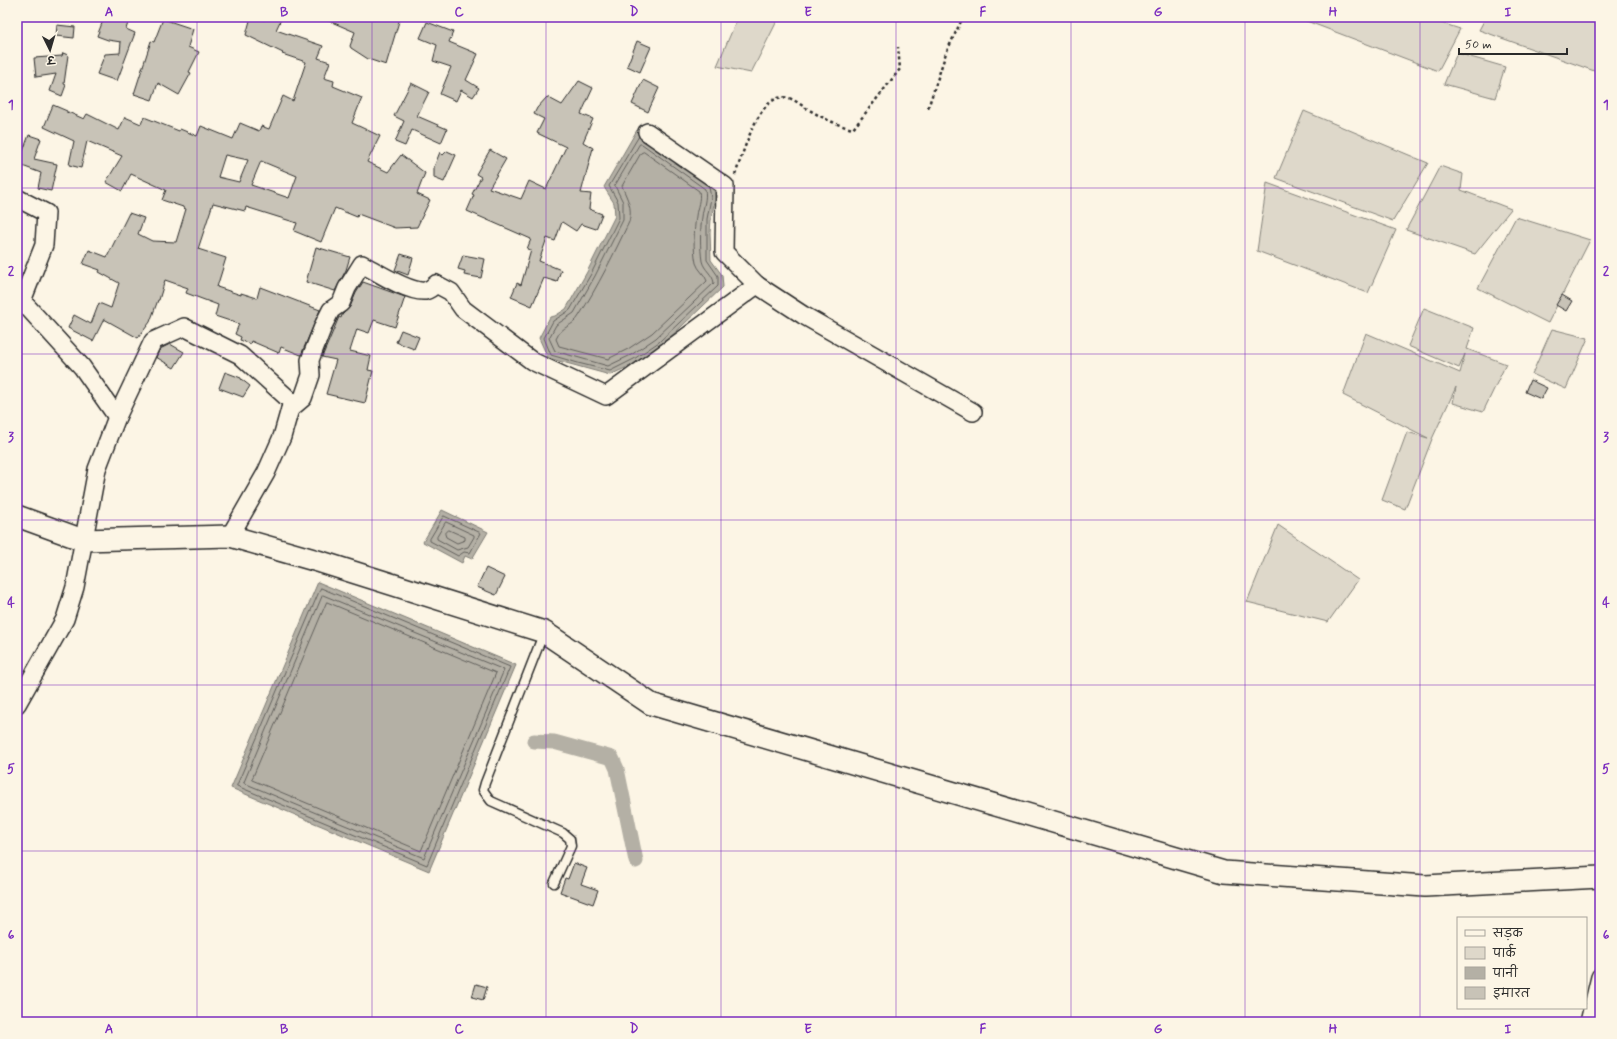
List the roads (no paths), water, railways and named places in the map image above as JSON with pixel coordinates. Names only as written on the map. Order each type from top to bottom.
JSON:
[{"type":"street","points":[[647,132],[725,186],[724,252],[757,285],[803,315],[973,412]]},
{"type":"street","points":[[17,198],[46,213],[44,245],[22,301],[82,367],[117,417]]},
{"type":"street","points":[[290,410],[303,398],[311,375],[310,360],[324,324],[331,310],[341,303],[347,288],[362,264],[397,283],[418,291],[427,291],[436,284],[451,292],[463,309],[532,361],[606,396],[757,285]]},
{"type":"street","points":[[17,704],[64,619],[75,587],[97,469],[117,417],[153,341],[184,327],[240,355],[292,402],[282,437],[266,473],[230,536]]},
{"type":"street","points":[[17,516],[83,540],[230,536],[322,562],[544,632],[651,704],[1224,872],[1425,886],[1600,877]]},
{"type":"street","points":[[1589,1022],[1600,977]]},
{"type":"lane","points":[[544,632],[487,776],[483,790],[491,801],[557,831],[570,839],[571,846],[554,883]]},
{"type":"water","points":[[637,130],[714,186],[715,199],[710,233],[711,260],[722,275],[723,287],[662,345],[636,363],[610,375],[548,358],[539,338],[550,317],[555,316],[566,309],[587,272],[615,216],[614,203],[604,187]]},
{"type":"water","points":[[442,510],[488,532],[472,559],[465,556],[462,563],[423,542]]},
{"type":"water","points":[[318,582],[516,665],[429,871],[231,788]]},
{"type":"waterway","points":[[534,741],[554,742],[612,758],[617,769],[636,861]]}]
